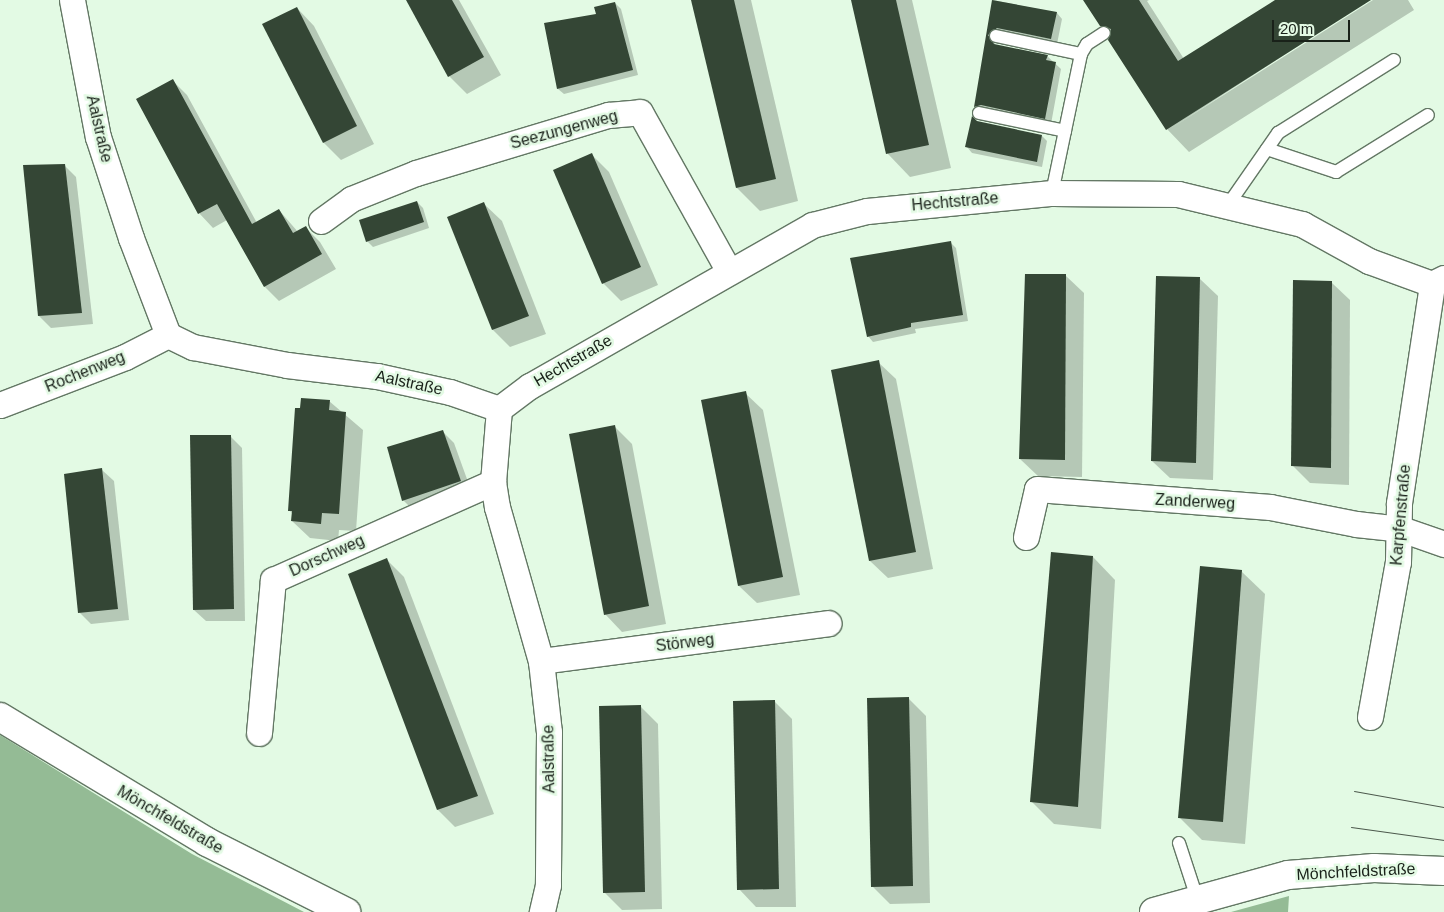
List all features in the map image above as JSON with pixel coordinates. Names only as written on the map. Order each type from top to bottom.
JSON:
[{"type":"main road","name":"Mönchfeldstraße","points":[[0,717],[207,842],[346,912]]},
{"type":"main road","name":"Mönchfeldstraße","points":[[1154,912],[1197,898],[1288,875],[1374,868],[1444,871]]},
{"type":"street","name":"Aalstraße","points":[[72,0],[98,137],[130,238],[168,335],[193,347],[287,365],[377,376],[450,392],[499,409],[493,482],[497,508],[542,661],[549,732],[548,885],[544,910]]},
{"type":"street","name":"Seezungenweg","points":[[321,221],[351,199],[416,173],[608,115],[640,112],[730,271]]},
{"type":"street","name":"Hechtstraße","points":[[499,409],[530,386],[812,226],[867,211],[1052,193],[1178,194],[1302,224],[1369,261],[1438,281]]},
{"type":"street","name":"Karpfenstraße","points":[[1370,717],[1401,529],[1399,503],[1438,281]]},
{"type":"street","name":"Rochenweg","points":[[0,405],[125,357],[168,335]]},
{"type":"street","name":"Dorschweg","points":[[260,732],[273,580],[493,482]]},
{"type":"street","name":"Zanderweg","points":[[1026,538],[1037,489],[1270,507],[1356,524],[1401,529]]},
{"type":"street","points":[[1401,529],[1444,544]]},
{"type":"street","name":"Störweg","points":[[542,661],[829,623]]},
{"type":"lane","points":[[1052,193],[1081,54],[1087,44],[1104,33]]},
{"type":"lane","points":[[996,36],[1081,54]]},
{"type":"lane","points":[[1228,205],[1278,133],[1394,60]]},
{"type":"lane","points":[[979,113],[1065,131]]},
{"type":"lane","points":[[1266,149],[1336,172],[1428,115]]},
{"type":"lane","points":[[1179,843],[1197,898]]},
{"type":"green space","points":[[0,735],[192,854],[304,912],[0,912]]},
{"type":"green space","points":[[1289,896],[1288,912],[1231,912]]},
{"type":"building","points":[[406,0],[452,0],[484,57],[448,77]]},
{"type":"building","points":[[691,0],[734,0],[776,179],[736,188]]},
{"type":"building","points":[[851,0],[896,0],[929,145],[886,154]]},
{"type":"building","points":[[992,0],[1057,12],[1051,39],[997,28],[988,35],[994,44],[1048,55],[1046,60],[1056,62],[1045,119],[981,105],[974,107]]},
{"type":"building","points":[[1083,0],[1139,0],[1178,61],[1275,0],[1371,0],[1166,130],[1108,40],[1111,29],[1100,26]]},
{"type":"building","points":[[615,2],[633,70],[557,89],[544,23],[596,14],[594,7]]},
{"type":"building","points":[[297,7],[357,126],[323,143],[262,24]]},
{"type":"building","points":[[173,79],[252,224],[279,209],[293,233],[306,226],[322,254],[264,287],[217,204],[198,214],[136,99]]},
{"type":"building","points":[[972,116],[977,121],[1042,135],[1037,162],[965,147]]},
{"type":"building","points":[[592,153],[641,267],[602,284],[553,170]]},
{"type":"building","points":[[65,164],[82,313],[38,316],[23,165]]},
{"type":"building","points":[[417,201],[424,222],[366,242],[359,220]]},
{"type":"building","points":[[484,202],[529,316],[492,330],[447,217]]},
{"type":"building","points":[[951,241],[963,315],[911,323],[911,327],[867,337],[850,258]]},
{"type":"building","points":[[1025,274],[1066,274],[1065,460],[1019,459]]},
{"type":"building","points":[[1156,276],[1200,277],[1196,463],[1151,461]]},
{"type":"building","points":[[1293,280],[1332,281],[1331,468],[1291,466]]},
{"type":"building","points":[[879,360],[916,552],[869,561],[831,370]]},
{"type":"building","points":[[746,391],[783,577],[738,586],[701,400]]},
{"type":"building","points":[[301,398],[330,400],[329,410],[346,412],[339,514],[322,513],[321,524],[291,521],[292,511],[288,511],[295,408],[300,408]]},
{"type":"building","points":[[615,425],[649,606],[604,615],[569,434]]},
{"type":"building","points":[[443,430],[461,481],[402,501],[387,447]]},
{"type":"building","points":[[190,435],[231,435],[234,609],[193,610]]},
{"type":"building","points":[[102,468],[118,609],[78,613],[64,474]]},
{"type":"building","points":[[1051,552],[1093,556],[1078,807],[1030,802]]},
{"type":"building","points":[[387,558],[478,796],[437,810],[348,574]]},
{"type":"building","points":[[1200,566],[1242,570],[1223,822],[1178,818]]},
{"type":"building","points":[[909,697],[913,886],[871,887],[867,698]]},
{"type":"building","points":[[775,700],[779,889],[737,890],[733,701]]},
{"type":"building","points":[[641,705],[645,892],[603,893],[599,706]]},
{"type":"tram line","points":[[1354,791],[1444,807]]},
{"type":"tram line","points":[[1351,827],[1444,840]]}]
